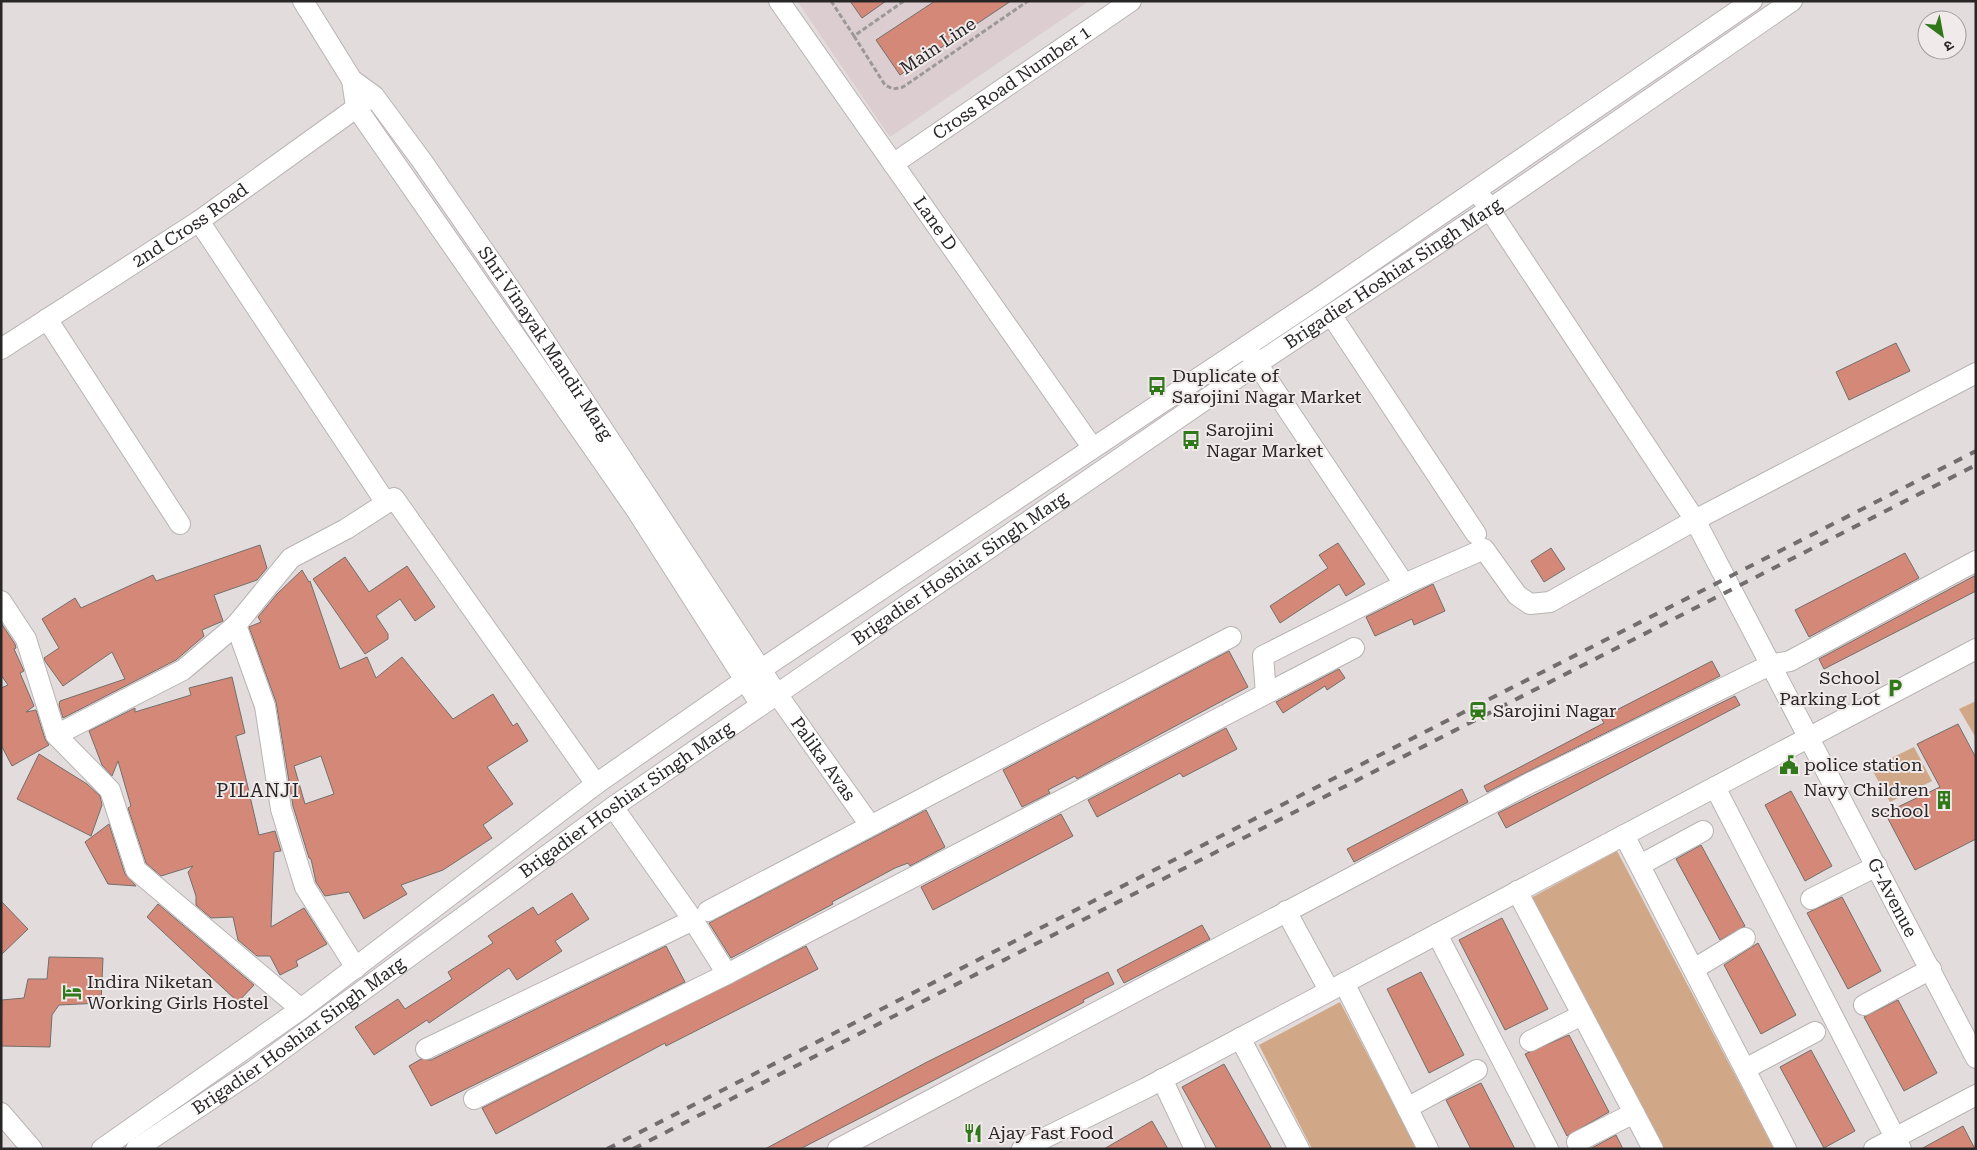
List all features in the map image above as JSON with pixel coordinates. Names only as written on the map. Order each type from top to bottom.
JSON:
[{"type":"street","name":"Shri Vinayak Mandir Marg","points":[[303,1],[352,80],[374,96],[422,161],[515,296],[769,699]]},
{"type":"street","name":"Lane D","points":[[779,1],[1092,448]]},
{"type":"street","name":"Cross Road Number 1","points":[[893,164],[1131,1]]},
{"type":"street","name":"Brigadier Hoshiar Singh Marg","points":[[102,1149],[301,1009],[596,784],[753,675],[1477,190],[1752,1]]},
{"type":"street","name":"Brigadier Hoshiar Singh Marg","points":[[136,1149],[261,1066],[614,807],[769,699],[1257,364],[1332,316],[1490,209],[1792,1]]},
{"type":"street","points":[[352,80],[356,107],[753,675]]},
{"type":"street","name":"2nd Cross Road","points":[[1,349],[199,221],[356,107],[374,96]]},
{"type":"street","name":"G-Avenue","points":[[1477,190],[1696,520],[1976,1058]]},
{"type":"street","points":[[199,221],[386,503]]},
{"type":"street","points":[[1332,316],[1476,534]]},
{"type":"street","points":[[47,319],[180,524]]},
{"type":"street","points":[[1245,345],[1401,579],[1409,582]]},
{"type":"street","points":[[1266,693],[1263,656],[1409,582],[1484,549],[1517,595],[1530,604],[1550,602],[1696,520],[1976,372]]},
{"type":"street","points":[[56,735],[182,670],[236,625],[290,558],[346,529],[394,498],[596,784]]},
{"type":"street","points":[[838,1149],[1526,785],[1770,665],[1790,661],[1976,561]]},
{"type":"street","points":[[1,602],[26,639],[56,735],[110,790],[136,870],[301,1009]]},
{"type":"street","points":[[236,625],[265,706],[281,808],[305,887],[356,968]]},
{"type":"street","points":[[426,1050],[701,916],[870,825],[1231,637]]},
{"type":"street","points":[[474,1099],[726,974],[1354,648]]},
{"type":"street","points":[[1022,1149],[1162,1079],[1976,649]]},
{"type":"street","name":"Palika Avas","points":[[769,699],[870,825]]},
{"type":"street","points":[[1714,787],[1898,1143]]},
{"type":"street","points":[[614,807],[701,916],[726,974]]},
{"type":"street","points":[[1640,865],[1703,832]]},
{"type":"street","points":[[1624,835],[1786,1149]]},
{"type":"street","points":[[1811,899],[1877,866]]},
{"type":"street","points":[[1517,891],[1653,1149]]},
{"type":"street","points":[[1286,911],[1336,987],[1407,1108],[1428,1149]]},
{"type":"street","points":[[1437,934],[1548,1149]]},
{"type":"street","points":[[1694,970],[1745,938]]},
{"type":"street","points":[[1864,1005],[1931,970]]},
{"type":"street","points":[[1530,1042],[1582,1015]]},
{"type":"street","points":[[1745,1069],[1815,1032]]},
{"type":"street","points":[[1240,1038],[1298,1149]]},
{"type":"street","points":[[1407,1108],[1478,1070]]},
{"type":"street","points":[[1162,1079],[1195,1149]]},
{"type":"street","points":[[1874,1149],[1898,1143],[1976,1095]]},
{"type":"street","points":[[1,1113],[32,1149]]},
{"type":"street","points":[[1577,1142],[1634,1113]]},
{"type":"path","points":[[831,1],[854,36],[904,1]]},
{"type":"path","name":"Main Line","points":[[854,36],[886,85],[893,89],[903,87],[1028,1]]},
{"type":"shaded area","points":[[797,1],[1089,1],[890,137]]},
{"type":"shaded area","points":[[1976,701],[1976,738],[1959,709]]},
{"type":"shaded area","points":[[1914,747],[1932,781],[1890,802],[1871,768]]},
{"type":"shaded area","points":[[1617,851],[1774,1149],[1661,1149],[1529,899]]},
{"type":"shaded area","points":[[1340,1002],[1417,1149],[1312,1149],[1259,1045]]},
{"type":"building","points":[[850,1],[886,1],[862,18]]},
{"type":"building","points":[[935,1],[1011,1],[900,75],[876,40]]},
{"type":"building","points":[[1896,343],[1910,371],[1849,400],[1836,372]]},
{"type":"building","points":[[1338,543],[1365,584],[1346,596],[1339,584],[1280,623],[1270,606],[1328,568],[1319,555]]},
{"type":"building","points":[[260,545],[267,568],[257,580],[214,595],[223,621],[202,630],[204,636],[176,660],[63,718],[59,705],[60,701],[125,679],[112,652],[63,686],[44,658],[59,648],[42,619],[75,598],[81,608],[153,575],[156,581]]},
{"type":"building","points":[[1551,548],[1565,569],[1544,582],[1531,561]]},
{"type":"building","points":[[1905,553],[1919,578],[1809,637],[1795,610]]},
{"type":"building","points":[[345,557],[369,592],[407,566],[435,607],[415,621],[400,599],[376,616],[388,634],[388,639],[365,654],[313,579]]},
{"type":"building","points":[[302,570],[310,581],[340,669],[367,657],[376,678],[402,657],[453,719],[493,694],[513,726],[517,723],[528,741],[487,767],[513,804],[483,825],[492,838],[443,870],[401,885],[407,894],[364,919],[349,892],[325,896],[316,882],[311,859],[309,858],[293,806],[276,702],[249,627],[261,622],[258,617],[277,594]],"holes":[[[321,756],[334,794],[305,804],[294,766]]]},
{"type":"building","points":[[1976,575],[1976,591],[1824,669],[1819,659]]},
{"type":"building","points":[[1433,584],[1445,611],[1414,625],[1412,619],[1375,636],[1366,617]]},
{"type":"building","points":[[1,623],[15,644],[16,648],[14,649],[24,671],[20,673],[34,706],[26,712],[36,710],[45,739],[49,745],[12,766],[1,745],[1,688],[8,685],[1,675]]},
{"type":"building","points":[[1229,651],[1248,687],[1077,779],[1075,776],[1048,790],[1050,793],[1022,807],[1003,770]]},
{"type":"building","points":[[1712,661],[1720,676],[1487,792],[1484,786],[1604,723],[1601,718]]},
{"type":"building","points":[[1339,669],[1345,678],[1327,690],[1325,686],[1283,713],[1276,702]]},
{"type":"building","points":[[232,677],[245,733],[236,736],[259,835],[275,831],[281,851],[274,852],[271,927],[304,908],[327,944],[296,961],[298,966],[280,975],[270,956],[257,956],[238,940],[233,917],[211,918],[196,905],[196,896],[188,872],[193,866],[161,876],[146,863],[128,808],[131,806],[118,761],[112,776],[102,765],[89,731],[135,708],[135,712],[191,695],[189,688]]},
{"type":"building","points":[[1735,696],[1740,705],[1506,828],[1498,813]]},
{"type":"building","name":"Navy Children school","points":[[1958,724],[1976,758],[1976,839],[1915,870],[1885,813],[1940,787],[1917,744]]},
{"type":"building","points":[[1226,728],[1237,749],[1183,777],[1180,773],[1097,817],[1088,800]]},
{"type":"building","points":[[39,754],[87,784],[100,796],[102,805],[91,836],[17,799]]},
{"type":"building","points":[[1462,789],[1468,802],[1354,862],[1347,849]]},
{"type":"building","points":[[1791,791],[1832,866],[1805,881],[1765,805]]},
{"type":"building","points":[[926,810],[945,847],[910,866],[908,863],[895,868],[832,902],[833,904],[731,958],[709,923]]},
{"type":"building","points":[[1061,814],[1073,836],[933,910],[921,887]]},
{"type":"building","points":[[109,824],[125,874],[136,886],[108,884],[85,842]]},
{"type":"building","points":[[1701,845],[1745,926],[1720,940],[1676,859]]},
{"type":"building","points":[[572,893],[589,919],[555,941],[562,951],[517,980],[509,968],[429,1023],[427,1020],[374,1055],[355,1027],[398,999],[405,1009],[452,979],[448,972],[493,943],[488,936],[533,907],[538,915]]},
{"type":"building","points":[[1842,897],[1881,971],[1848,989],[1807,913]]},
{"type":"building","points":[[1,901],[28,929],[1,955]]},
{"type":"building","points":[[158,904],[254,985],[238,1002],[147,917]]},
{"type":"building","points":[[1502,918],[1548,1009],[1505,1030],[1459,940]]},
{"type":"building","points":[[1202,925],[1210,939],[1124,983],[1117,970]]},
{"type":"building","points":[[1758,943],[1796,1015],[1761,1034],[1724,965]]},
{"type":"building","points":[[666,946],[685,982],[431,1106],[409,1066],[421,1059],[431,1060]]},
{"type":"building","points":[[806,946],[818,969],[666,1046],[665,1043],[496,1134],[482,1108]]},
{"type":"building","points":[[49,957],[103,958],[101,1003],[59,1005],[52,1015],[50,1047],[1,1046],[2,1000],[24,998],[28,979],[47,979]]},
{"type":"building","points":[[1108,972],[1114,984],[1083,1000],[1084,1002],[944,1075],[800,1149],[765,1149],[927,1062]]},
{"type":"building","points":[[1421,972],[1464,1055],[1429,1073],[1387,989]]},
{"type":"building","points":[[1898,1000],[1937,1073],[1904,1091],[1864,1017]]},
{"type":"building","points":[[1569,1035],[1609,1112],[1567,1136],[1525,1054]]},
{"type":"building","points":[[1811,1050],[1855,1131],[1824,1148],[1780,1067]]},
{"type":"building","points":[[1224,1064],[1272,1149],[1217,1149],[1182,1087]]},
{"type":"building","points":[[1481,1083],[1515,1149],[1471,1149],[1446,1100]]},
{"type":"building","points":[[1152,1121],[1168,1149],[1104,1149]]},
{"type":"building","points":[[1963,1126],[1975,1149],[1921,1149]]},
{"type":"building","points":[[1616,1135],[1623,1149],[1590,1149]]},
{"type":"railway","points":[[607,1149],[1976,451]]},
{"type":"railway","points":[[633,1149],[1976,465]]},
{"type":"place","name":"Duplicate of Sarojini Nagar Market","points":[[1157,386]]},
{"type":"place","name":"Sarojini Nagar Market","points":[[1191,440]]},
{"type":"place","name":"School Parking Lot","points":[[1895,688]]},
{"type":"place","name":"Sarojini Nagar","points":[[1478,711]]},
{"type":"place","name":"police station","points":[[1789,765]]},
{"type":"place","name":"Navy Children school","points":[[1944,800]]},
{"type":"place","name":"Indira Niketan Working Girls Hostel","points":[[72,992]]},
{"type":"place","name":"Ajay Fast Food","points":[[973,1133]]},
{"type":"district","name":"PILANJI","points":[[258,790]]}]
